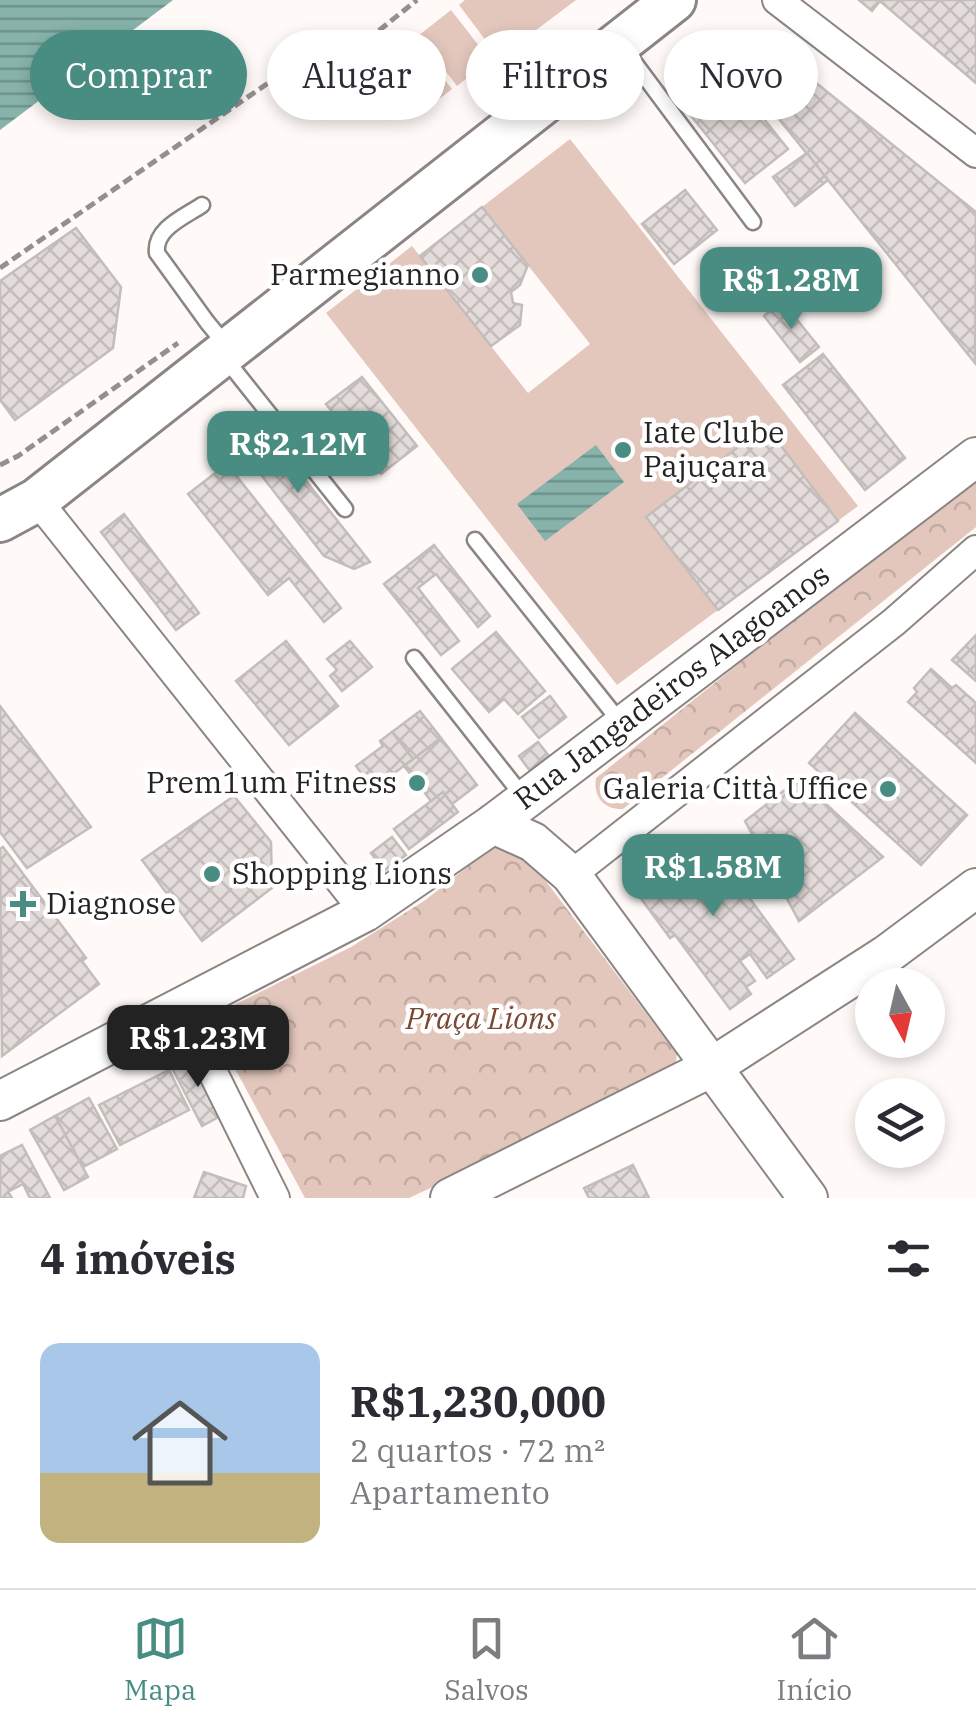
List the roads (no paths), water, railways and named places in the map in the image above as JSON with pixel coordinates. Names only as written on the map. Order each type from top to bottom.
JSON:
[{"type":"main road","points":[[636,30],[674,0]]},
{"type":"main road","points":[[18,510],[521,120]]},
{"type":"street","points":[[777,0],[976,153]]},
{"type":"street","name":"Rua Jangadeiros Alagoanos","points":[[0,1101],[365,912],[492,824],[976,457]]},
{"type":"street","points":[[18,510],[365,912]]},
{"type":"street","points":[[570,875],[894,622],[976,550]]},
{"type":"street","points":[[492,824],[533,842],[570,875],[808,1198]]},
{"type":"street","points":[[450,1198],[712,1067],[886,956],[976,888]]},
{"type":"street","points":[[180,1006],[275,1198]]},
{"type":"lane","points":[[644,76],[754,222]]},
{"type":"lane","points":[[202,206],[160,234],[157,252],[226,352],[345,509]]},
{"type":"lane","points":[[474,540],[623,725]]},
{"type":"lane","points":[[414,658],[525,799]]},
{"type":"water","points":[[0,0],[173,0],[133,30],[30,30],[30,107],[0,130]]},
{"type":"water","points":[[596,445],[624,482],[545,541],[517,504]]},
{"type":"place","name":"Parmegianno","points":[[480,275]]},
{"type":"place","name":"Iate Clube Pajuçara","points":[[623,450]]},
{"type":"place","name":"Prem1um Fitness","points":[[417,783]]},
{"type":"place","name":"Galeria Città Uffice","points":[[888,789]]},
{"type":"place","name":"Shopping Lions","points":[[212,874]]},
{"type":"place","name":"Diagnose","points":[[23,904]]},
{"type":"park label","name":"Praça Lions","points":[[481,1019]]}]
